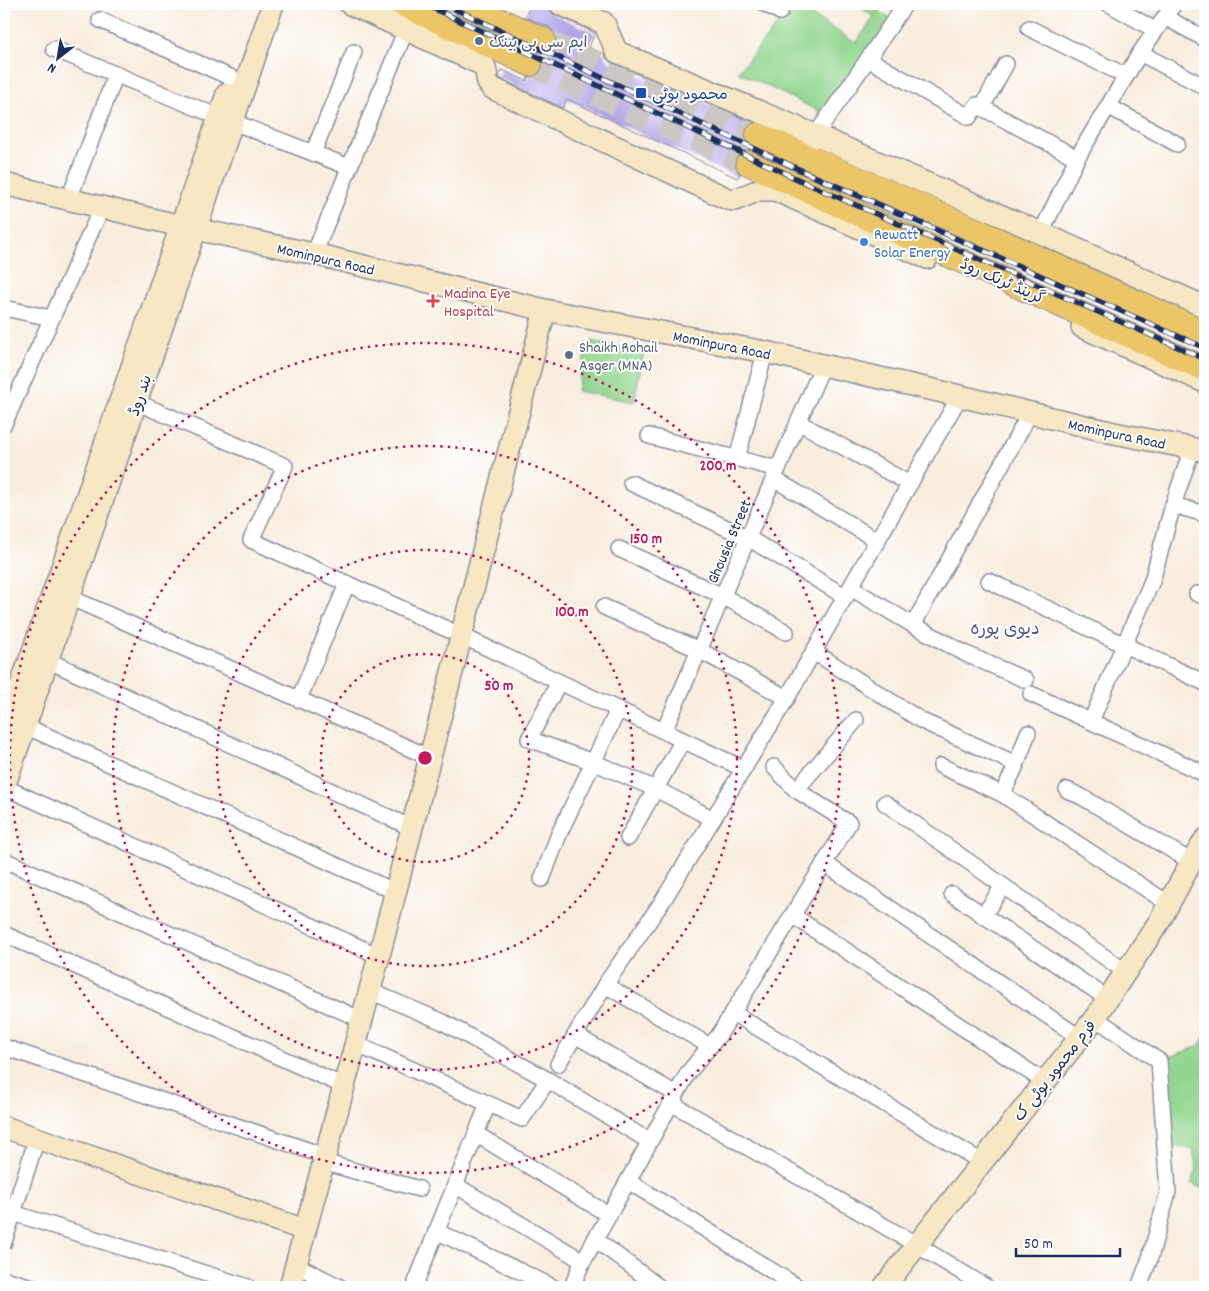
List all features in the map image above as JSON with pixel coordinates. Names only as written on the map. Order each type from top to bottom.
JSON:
[{"type":"main road","points":[[464,4],[543,40]]},
{"type":"main road","points":[[407,14],[530,64]]},
{"type":"main road","points":[[758,135],[1205,333]]},
{"type":"main road","name":"گرینڈ ٹرنک روڈ","points":[[748,163],[955,258],[1205,369]]},
{"type":"main road","points":[[955,258],[971,228]]},
{"type":"street","name":"بند روڈ","points":[[226,119],[232,78],[258,4]]},
{"type":"street","name":"بند روڈ","points":[[4,734],[226,119],[274,4]]},
{"type":"street","points":[[350,4],[407,14],[483,65],[488,83],[492,88],[728,198],[734,200],[759,190],[775,190],[1205,382]]},
{"type":"street","points":[[560,4],[604,23],[617,52],[816,135],[1205,307]]},
{"type":"street","points":[[765,4],[780,12]]},
{"type":"street","points":[[803,155],[905,4]]},
{"type":"street","points":[[1108,4],[1156,30]]},
{"type":"street","points":[[1041,233],[1077,158],[1140,53],[1174,4]]},
{"type":"street","points":[[314,254],[407,14]]},
{"type":"street","points":[[1165,17],[1205,38]]},
{"type":"street","points":[[100,20],[232,78]]},
{"type":"street","points":[[1029,28],[1126,76]]},
{"type":"street","points":[[54,49],[349,167]]},
{"type":"street","points":[[313,153],[354,52]]},
{"type":"street","points":[[1140,53],[1205,87]]},
{"type":"street","points":[[868,59],[969,117],[977,105],[1077,158]]},
{"type":"street","points":[[982,108],[1006,64]]},
{"type":"street","points":[[69,199],[116,74]]},
{"type":"street","points":[[1108,106],[1177,144]]},
{"type":"street","name":"Mominpura Road","points":[[4,184],[314,254],[545,310],[764,352],[1114,433],[1199,450]]},
{"type":"street","points":[[5,417],[102,207]]},
{"type":"street","name":"بند روڈ","points":[[4,787],[136,402],[188,227]]},
{"type":"street","points":[[4,308],[52,318]]},
{"type":"street","points":[[290,1287],[380,956],[545,310]]},
{"type":"street","points":[[737,459],[764,352]]},
{"type":"street","name":"Ghousia Street","points":[[664,731],[823,365]]},
{"type":"street","points":[[558,1064],[605,985],[662,902],[787,698],[960,396]]},
{"type":"street","points":[[136,402],[285,466],[251,540],[744,768]]},
{"type":"street","points":[[913,625],[1030,413]]},
{"type":"street","points":[[798,422],[910,484]]},
{"type":"street","points":[[649,436],[737,459],[776,474],[878,541]]},
{"type":"street","points":[[1091,721],[1152,581],[1173,505],[1199,450]]},
{"type":"street","points":[[631,483],[748,538],[1091,721],[1205,774]]},
{"type":"street","points":[[1173,505],[1205,514]]},
{"type":"street","points":[[619,549],[723,596],[786,632]]},
{"type":"street","points":[[989,581],[1205,684]]},
{"type":"street","points":[[299,699],[347,584]]},
{"type":"street","points":[[69,596],[430,758]]},
{"type":"street","points":[[604,606],[699,650],[787,698]]},
{"type":"street","points":[[814,652],[922,721],[1016,764]]},
{"type":"street","points":[[47,660],[412,828]]},
{"type":"street","points":[[559,682],[529,739],[593,762],[656,789],[713,819]]},
{"type":"street","points":[[542,879],[558,834],[618,710]]},
{"type":"street","points":[[796,790],[856,720]]},
{"type":"street","points":[[25,726],[396,892]]},
{"type":"street","points":[[1002,794],[1028,733]]},
{"type":"street","points":[[628,838],[683,740]]},
{"type":"street","points":[[941,766],[1002,794],[1169,904]]},
{"type":"street","points":[[572,1287],[583,1261],[688,1073],[719,1035],[849,823],[796,790],[774,767]]},
{"type":"street","points":[[4,787],[380,956]]},
{"type":"street","points":[[1067,790],[1192,862]]},
{"type":"street","points":[[885,803],[1126,972]]},
{"type":"street","name":"فرم محمود بوٹی ک","points":[[884,1287],[1095,1018],[1159,922],[1205,840]]},
{"type":"street","points":[[4,860],[362,1020]]},
{"type":"street","points":[[824,863],[1080,1038]]},
{"type":"street","points":[[983,916],[1003,886]]},
{"type":"street","points":[[952,894],[1108,999]]},
{"type":"street","points":[[792,915],[1045,1082]]},
{"type":"street","points":[[4,934],[344,1086]]},
{"type":"street","points":[[605,985],[710,1046]]},
{"type":"street","points":[[370,991],[443,1022],[548,1080],[649,1141]]},
{"type":"street","points":[[733,1012],[982,1162]]},
{"type":"street","points":[[1095,1018],[1158,1061],[1168,1192],[1150,1258],[1139,1287]]},
{"type":"street","points":[[575,1035],[673,1099],[986,1287]]},
{"type":"street","points":[[356,1044],[522,1119],[548,1080]]},
{"type":"street","points":[[4,1047],[324,1159],[419,1189]]},
{"type":"street","points":[[416,1282],[488,1104]]},
{"type":"street","points":[[4,1127],[305,1230]]},
{"type":"street","points":[[476,1134],[609,1215]]},
{"type":"street","points":[[4,1242],[37,1138]]},
{"type":"street","points":[[628,1180],[798,1287]]},
{"type":"street","points":[[455,1185],[583,1261]]},
{"type":"street","points":[[13,1214],[248,1287]]},
{"type":"street","points":[[436,1231],[553,1287]]},
{"type":"street","points":[[595,1239],[659,1287]]},
{"type":"street","points":[[296,1265],[340,1287]]},
{"type":"street","points":[[4,1279],[32,1287]]},
{"type":"green space","points":[[794,4],[856,43],[874,17],[860,7],[862,4],[869,4],[890,19],[825,114],[738,72]]},
{"type":"green space","points":[[592,341],[644,352],[634,402],[577,391],[586,349],[590,350]]},
{"type":"green space","points":[[1205,1036],[1205,1190],[1191,1183],[1197,1170],[1193,1150],[1164,1142],[1159,1061],[1199,1046]]},
{"type":"building","points":[[531,4],[536,4],[595,33],[589,47],[604,54],[612,64],[753,123],[749,124],[744,136],[747,144],[754,148],[754,150],[747,149],[740,152],[736,157],[734,165],[740,174],[737,178],[567,99],[563,108],[500,78],[502,70],[527,81],[528,77],[537,76],[542,70],[544,63],[542,57],[537,52],[544,54],[551,51],[556,45],[557,38],[549,27],[525,17]]},
{"type":"tunnel","points":[[543,40],[758,135]]},
{"type":"tunnel","points":[[530,64],[748,163]]},
{"type":"railway","points":[[424,4],[806,183],[1205,359]]},
{"type":"railway","points":[[444,4],[809,174],[1205,348]]},
{"type":"place","name":"ایم سی بی بینک","points":[[479,41]]},
{"type":"place","name":"محمود بوٹی","points":[[641,93]]},
{"type":"place","name":"Rewatt Solar Energy","points":[[864,242]]},
{"type":"place","name":"Madina Eye Hospital","points":[[433,301]]},
{"type":"place","name":"Shaikh Rohail Asger (MNA)","points":[[569,355]]},
{"type":"district","name":"دیوی پورہ","points":[[1005,628]]}]
